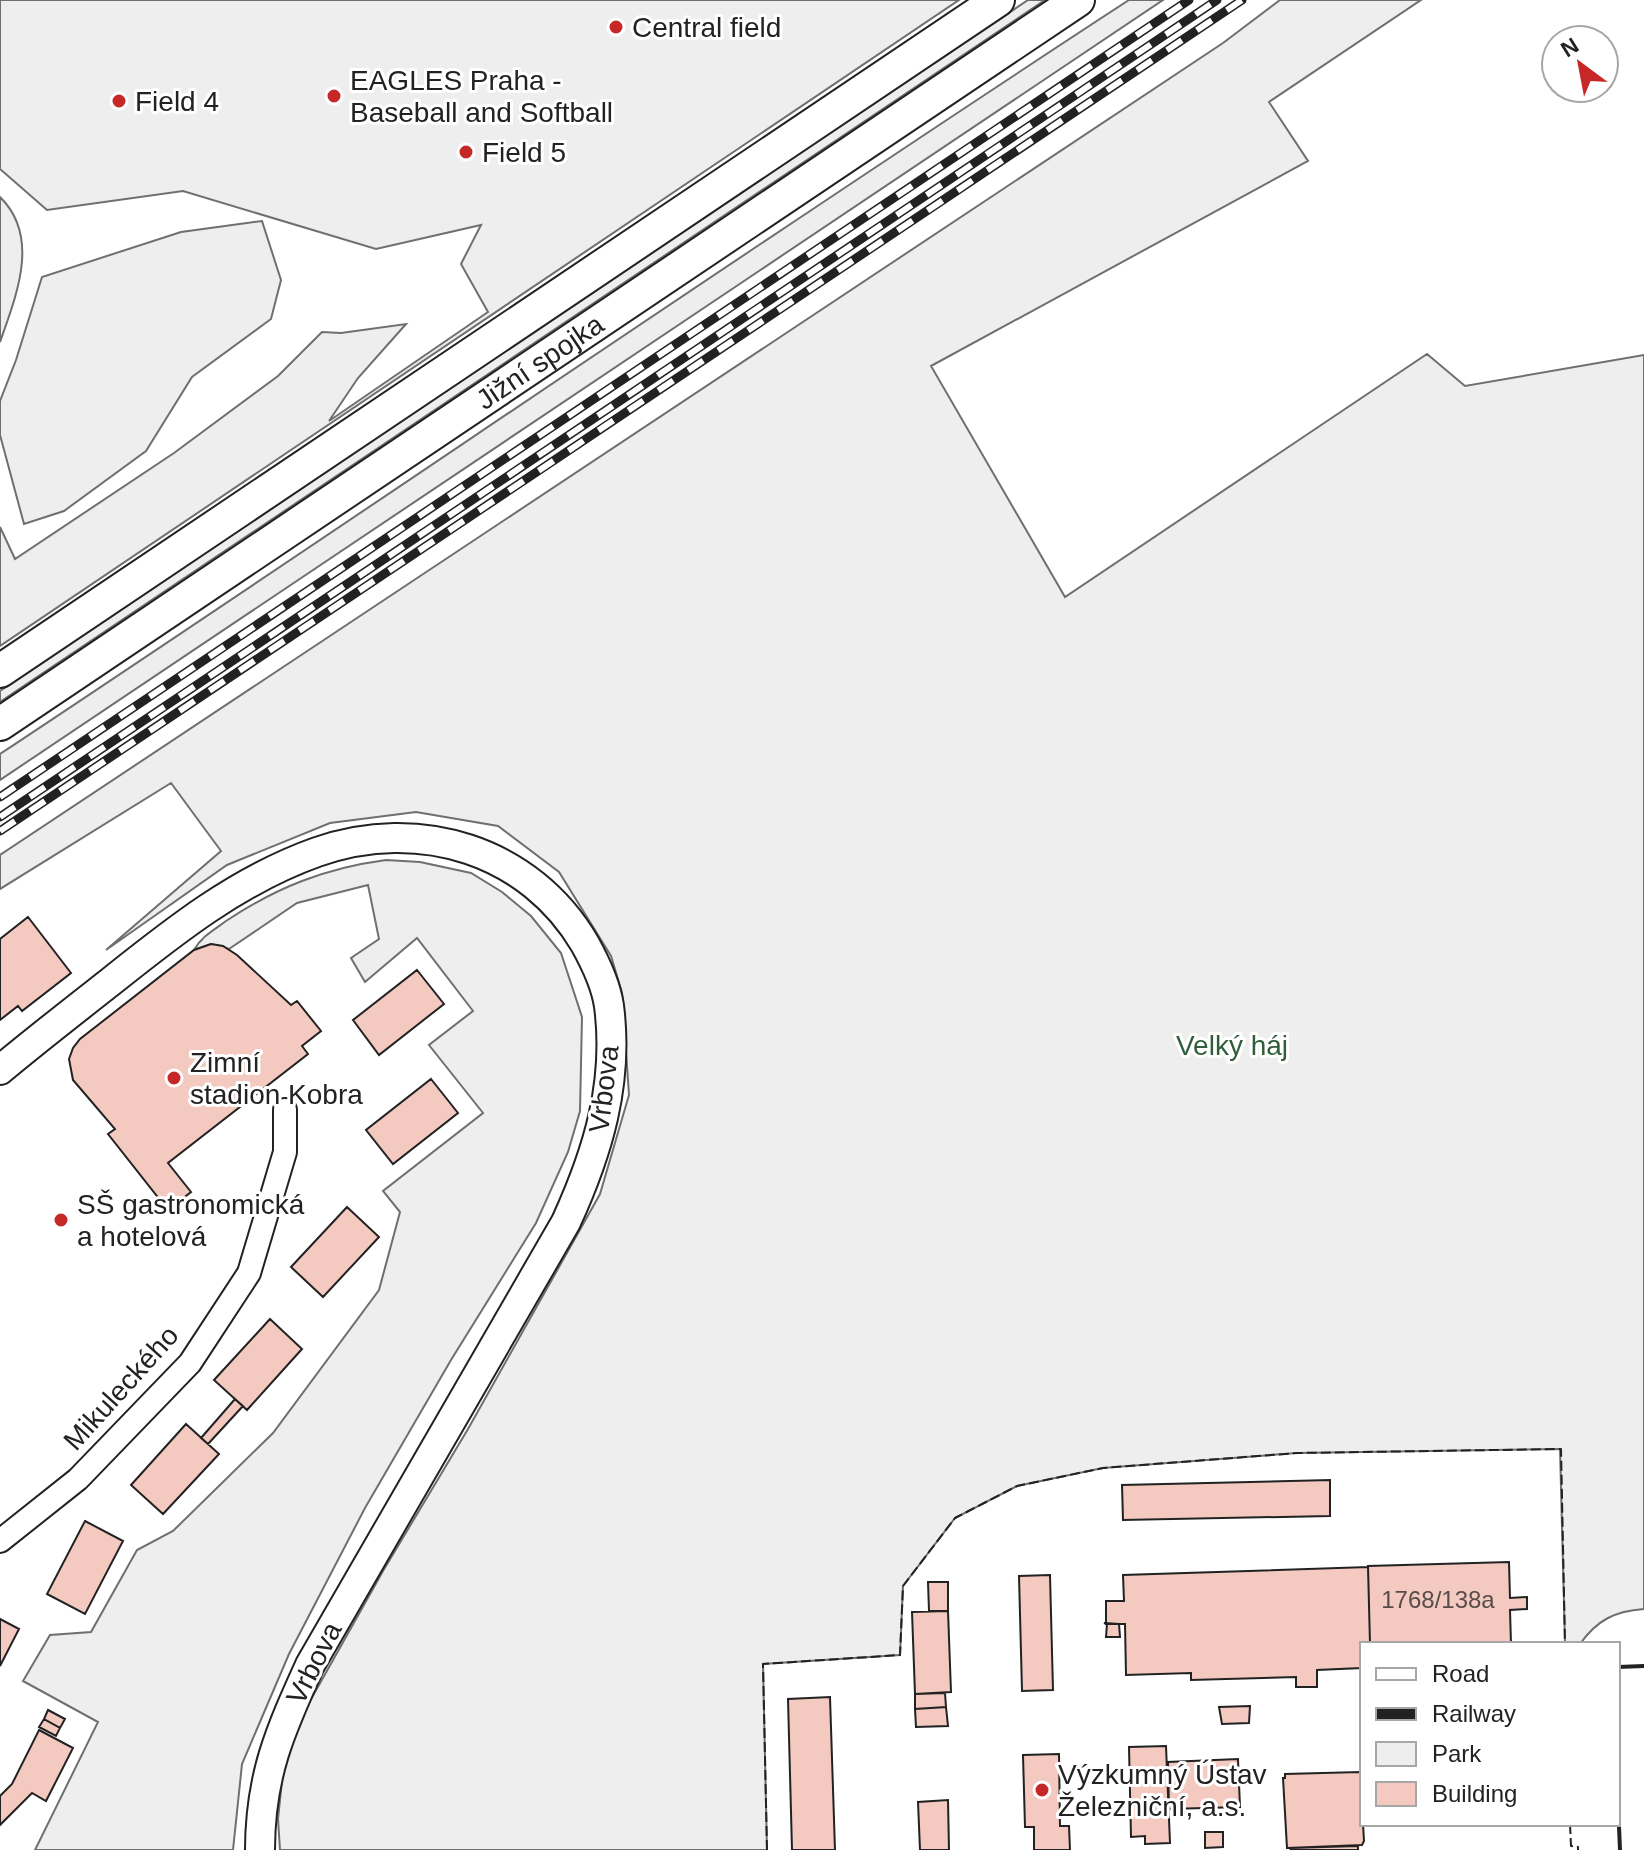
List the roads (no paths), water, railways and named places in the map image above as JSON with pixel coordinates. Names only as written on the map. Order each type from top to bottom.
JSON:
[{"type":"highway","name":"Jižní spojka","points":[[0,671],[998,0]]},
{"type":"highway","name":"Jižní spojka","points":[[0,724],[1078,0]]},
{"type":"main road","name":"Vrbova","points":[[0,1070],[221,897],[307,856],[368,839],[412,838],[462,845],[497,860],[526,879],[553,900],[573,924],[593,960],[609,1002],[613,1050],[609,1094],[588,1173],[566,1222],[310,1665],[269,1766],[260,1820],[260,1850]]},
{"type":"street","name":"Mikuleckého","points":[[0,1541],[78,1479],[190,1363],[249,1273],[285,1152],[285,1110]]},
{"type":"railway","points":[[0,797],[1189,0]]},
{"type":"railway","points":[[0,817],[1217,0]]},
{"type":"railway","points":[[0,831],[1242,0]]},
{"type":"place","name":"Central field","points":[[616,27]]},
{"type":"place","name":"EAGLES Praha - Baseball and Softball","points":[[334,96]]},
{"type":"place","name":"Field 4","points":[[119,101]]},
{"type":"place","name":"Field 5","points":[[466,152]]},
{"type":"place","name":"Zimní stadion Kobra","points":[[174,1078]]},
{"type":"place","name":"SŠ gastronomická a hotelová","points":[[61,1220]]},
{"type":"place","name":"Výzkumný Ústav Železniční, a.s.","points":[[1042,1790]]},
{"type":"park label","name":"Velký háj","points":[[1232,1045]]}]
